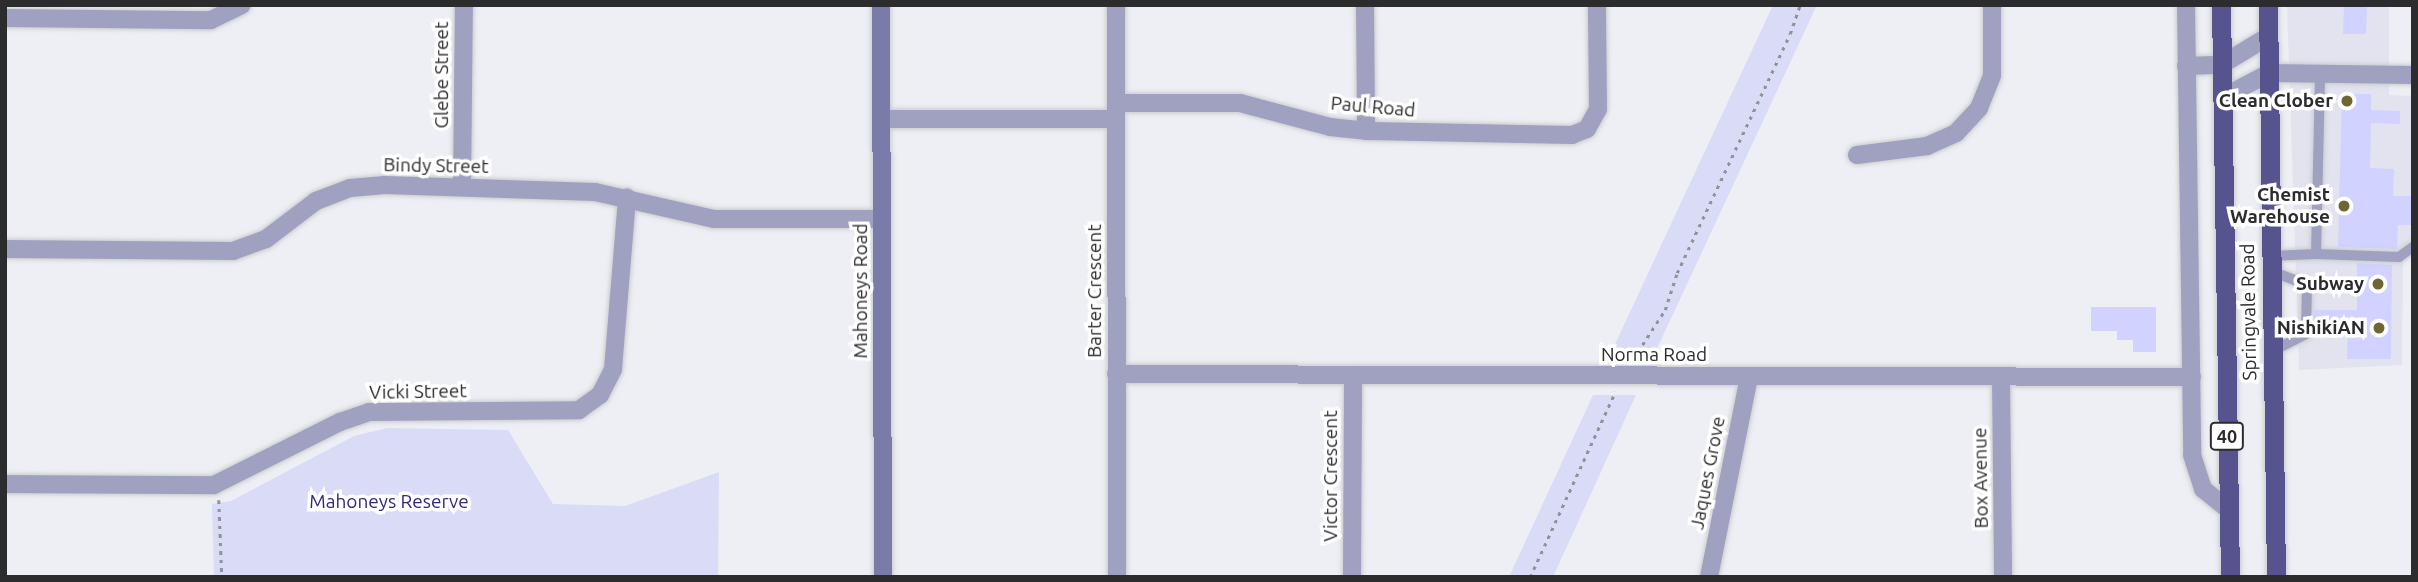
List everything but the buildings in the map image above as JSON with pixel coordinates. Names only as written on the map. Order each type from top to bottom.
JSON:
[{"type":"highway","name":"Springvale Road","points":[[2221,5],[2230,577]]},
{"type":"highway","name":"Springvale Road","points":[[2269,5],[2276,577]]},
{"type":"main road","name":"Mahoneys Road","points":[[881,5],[883,577]]},
{"type":"street","points":[[5,18],[211,20],[242,5]]},
{"type":"street","name":"Glebe Street","points":[[463,187],[464,5]]},
{"type":"street","name":"Barter Crescent","points":[[1116,5],[1117,577]]},
{"type":"street","points":[[1365,5],[1366,131]]},
{"type":"street","name":"Paul Road","points":[[881,119],[1116,111],[1240,103],[1330,127],[1366,131],[1572,135],[1587,130],[1598,109],[1597,5]]},
{"type":"street","points":[[1857,155],[1927,146],[1956,132],[1979,108],[1992,75],[1992,5]]},
{"type":"street","points":[[2186,5],[2196,470],[2207,495],[2229,510]]},
{"type":"street","points":[[2186,66],[2221,65],[2269,36]]},
{"type":"street","points":[[2222,98],[2269,73],[2413,75]]},
{"type":"street","name":"Bindy Street","points":[[5,249],[233,251],[266,239],[316,201],[350,188],[463,187],[595,192],[714,219],[881,219]]},
{"type":"street","name":"Vicki Street","points":[[5,484],[214,485],[340,422],[369,412],[564,412],[590,404],[605,387],[615,357],[622,213],[627,198]]},
{"type":"street","name":"Norma Road","points":[[1116,374],[2001,379],[2192,377]]},
{"type":"street","name":"Victor Crescent","points":[[1352,577],[1353,376]]},
{"type":"street","name":"Jaques Grove","points":[[1709,577],[1749,377]]},
{"type":"street","name":"Box Avenue","points":[[2001,379],[2003,577]]},
{"type":"lane","points":[[2316,254],[2320,74]]},
{"type":"lane","points":[[2271,263],[2316,254],[2399,257],[2413,247]]},
{"type":"lane","points":[[2271,263],[2306,285],[2306,334],[2272,351]]},
{"type":"path","points":[[1530,577],[1623,376],[1665,310],[1677,273],[1790,34],[1800,5]]},
{"type":"path","points":[[214,485],[222,509],[222,577]]},
{"type":"shaded area","points":[[2287,5],[2389,5],[2389,95],[2413,96],[2413,257],[2403,258],[2402,365],[2299,370]]},
{"type":"green space","points":[[1773,5],[1817,5],[1654,355],[1610,355]]},
{"type":"green space","points":[[1593,395],[1636,395],[1553,577],[1509,577]]},
{"type":"green space","name":"Mahoneys Reserve","points":[[387,428],[508,430],[553,504],[625,506],[719,472],[718,577],[214,577],[212,504],[231,501],[354,436]]},
{"type":"place","name":"Clean Clober","points":[[2347,101]]},
{"type":"place","name":"Chemist Warehouse","points":[[2344,206]]},
{"type":"place","name":"Subway","points":[[2378,284]]},
{"type":"place","name":"NishikiAN","points":[[2379,328]]}]
